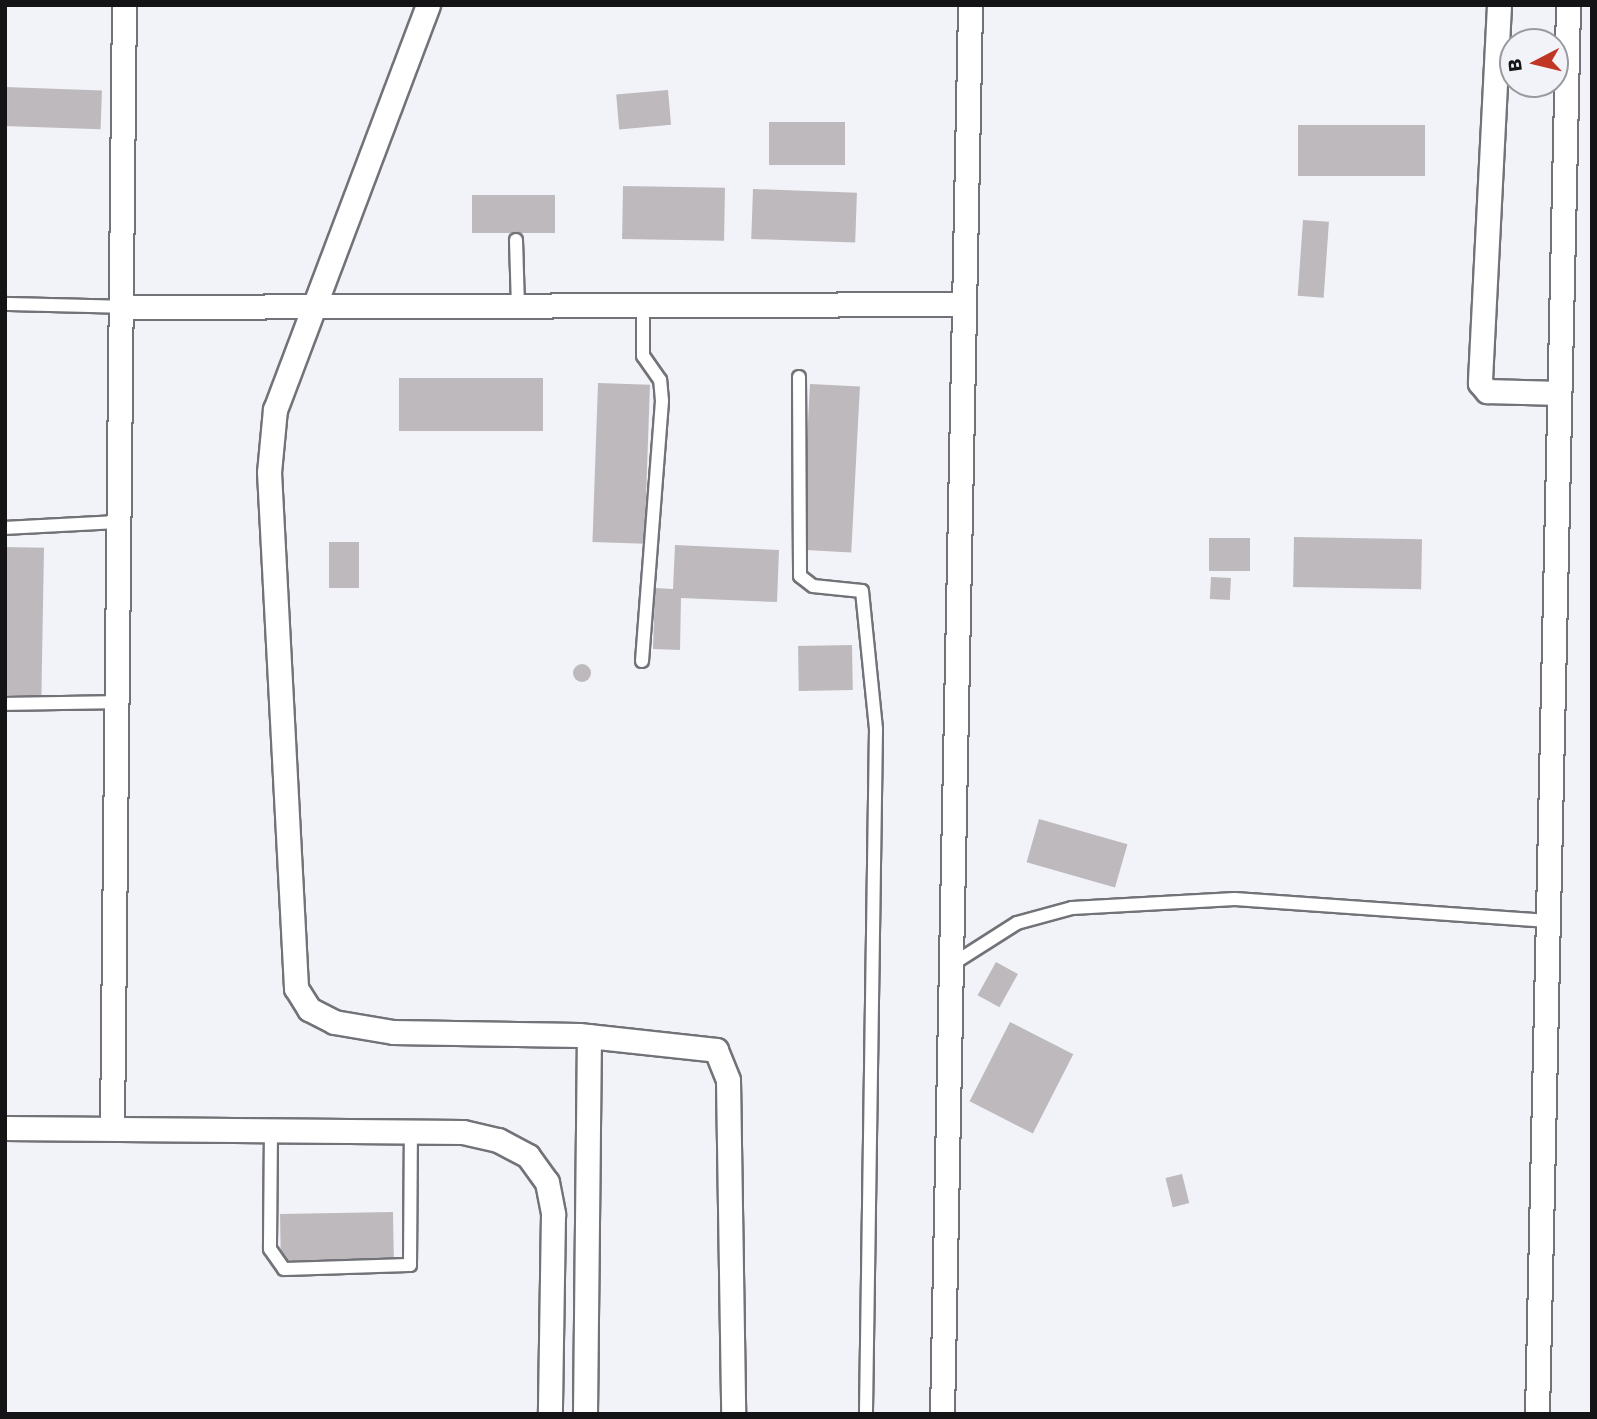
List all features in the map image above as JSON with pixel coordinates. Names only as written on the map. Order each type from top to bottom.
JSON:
[{"type":"street","points":[[112,1127],[124,307],[124,5]]},
{"type":"street","points":[[428,5],[311,307],[275,410],[269,472],[296,988],[309,1009],[334,1022],[393,1032],[589,1036],[703,1045],[726,1063],[733,1414]]},
{"type":"street","points":[[942,1414],[970,5]]},
{"type":"street","points":[[1499,5],[1479,383],[1487,391],[1559,393]]},
{"type":"street","points":[[1537,1414],[1568,5]]},
{"type":"street","points":[[124,307],[964,304]]},
{"type":"street","points":[[584,1414],[589,1036]]},
{"type":"street","points":[[5,1128],[411,1131],[498,1140],[528,1156],[547,1182],[554,1214],[550,1414]]},
{"type":"lane","points":[[516,240],[518,306]]},
{"type":"lane","points":[[5,304],[124,307]]},
{"type":"lane","points":[[642,661],[662,401],[660,380],[643,356],[643,306]]},
{"type":"lane","points":[[799,377],[800,576],[813,586],[862,591],[876,729],[866,1414]]},
{"type":"lane","points":[[5,528],[121,522]]},
{"type":"lane","points":[[5,704],[118,702]]},
{"type":"lane","points":[[951,965],[1017,923],[1072,908],[1235,899],[1548,921]]},
{"type":"lane","points":[[271,1129],[270,1249],[284,1269],[410,1265],[411,1131]]},
{"type":"building","points":[[5,87],[102,90],[101,129],[5,126]]},
{"type":"building","points":[[668,90],[671,125],[619,129],[616,95]]},
{"type":"building","points":[[769,122],[845,122],[845,165],[769,165]]},
{"type":"building","points":[[1298,125],[1425,125],[1425,176],[1298,176]]},
{"type":"building","points":[[623,186],[725,188],[724,241],[622,239]]},
{"type":"building","points":[[753,189],[857,193],[855,243],[751,239]]},
{"type":"building","points":[[472,195],[555,195],[555,233],[472,233]]},
{"type":"building","points":[[1303,220],[1329,222],[1324,298],[1298,296]]},
{"type":"building","points":[[399,378],[543,378],[543,431],[399,431]]},
{"type":"building","points":[[598,383],[650,385],[644,544],[592,542]]},
{"type":"building","points":[[810,384],[860,387],[851,552],[801,550]]},
{"type":"building","points":[[1294,537],[1422,539],[1421,589],[1293,587]]},
{"type":"building","points":[[1209,538],[1250,538],[1250,571],[1209,571]]},
{"type":"building","points":[[329,542],[359,542],[359,588],[329,588]]},
{"type":"building","points":[[675,545],[779,550],[777,602],[681,598],[680,650],[653,649],[655,588],[673,589]]},
{"type":"building","points":[[5,547],[44,548],[41,696],[5,695]]},
{"type":"building","points":[[1211,577],[1231,578],[1230,600],[1210,599]]},
{"type":"building","points":[[852,645],[853,690],[799,691],[798,646]]},
{"type":"building","points":[[582,664],[588,667],[591,673],[588,679],[582,682],[576,679],[573,673],[576,667]]},
{"type":"building","points":[[1039,819],[1127,844],[1115,888],[1027,862]]},
{"type":"building","points":[[996,962],[1018,974],[999,1007],[978,995]]},
{"type":"building","points":[[1010,1022],[1073,1054],[1033,1134],[970,1101]]},
{"type":"building","points":[[1182,1174],[1189,1203],[1173,1207],[1166,1178]]},
{"type":"building","points":[[393,1212],[394,1262],[281,1264],[280,1214]]}]
